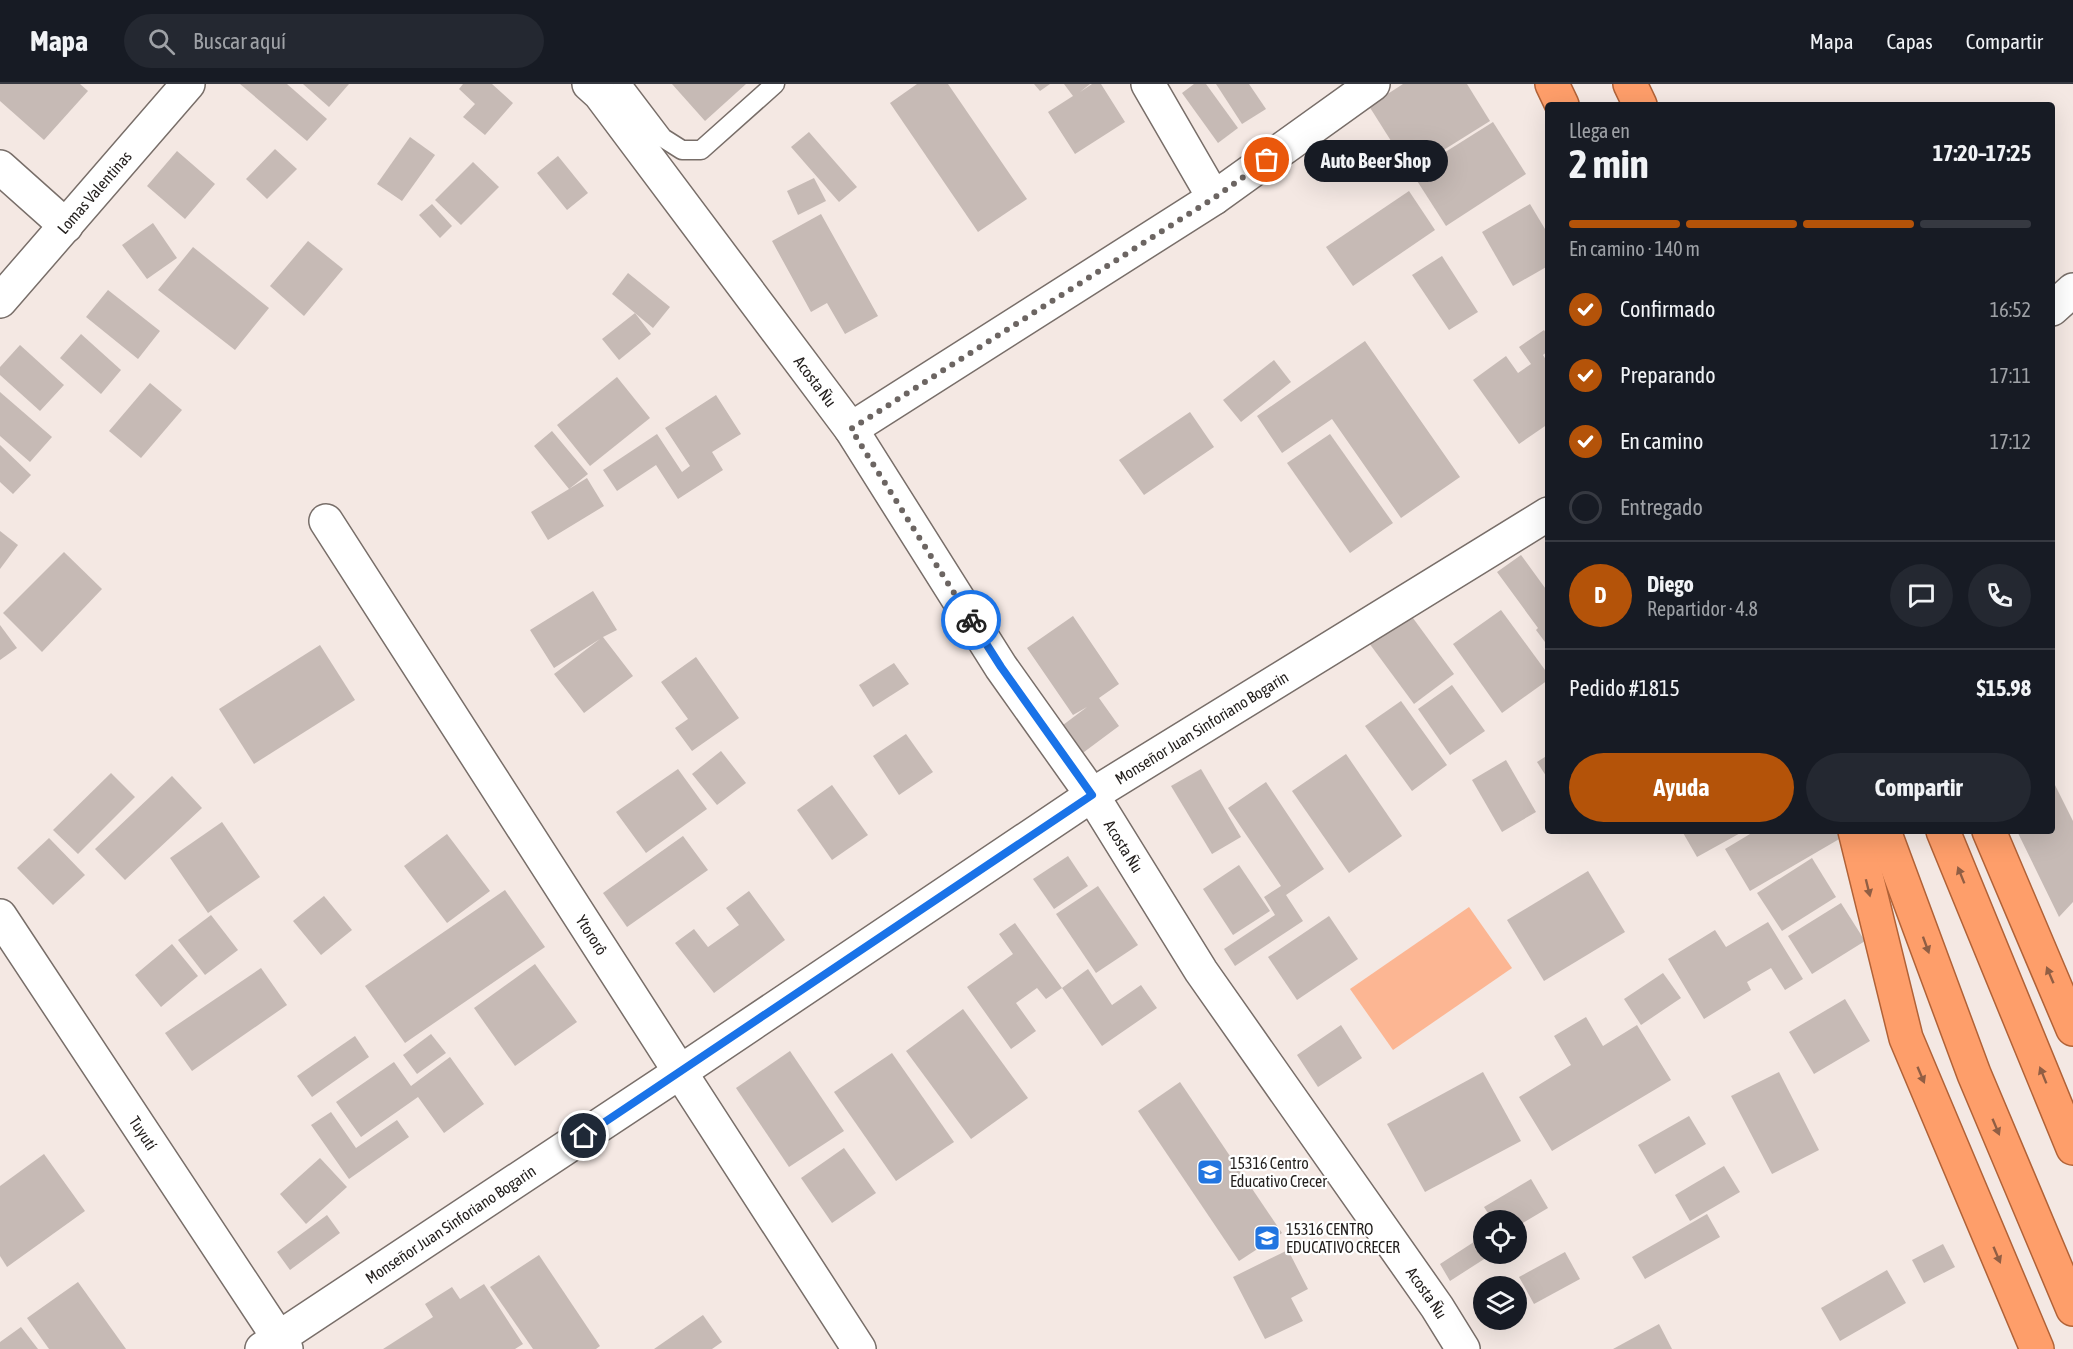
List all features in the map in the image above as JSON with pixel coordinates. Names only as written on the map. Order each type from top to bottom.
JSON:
[{"type":"highway","points":[[1552,84],[1561,102]]},
{"type":"highway","points":[[1630,84],[1639,102]]},
{"type":"highway","points":[[1856,834],[1906,1038],[2037,1349]]},
{"type":"highway","points":[[1885,834],[1974,1074],[2073,1309]]},
{"type":"highway","points":[[1944,834],[2073,1148]]},
{"type":"highway","points":[[1990,834],[2073,1029]]},
{"type":"street","name":"Lomas Valentinas","points":[[0,301],[188,84]]},
{"type":"street","name":"Acosta Ñu","points":[[589,84],[600,94],[851,429],[1001,667],[1092,795],[1201,971],[1437,1308],[1462,1349]]},
{"type":"street","points":[[1148,84],[1214,198]]},
{"type":"street","points":[[851,429],[1214,198],[1373,84]]},
{"type":"street","points":[[0,167],[66,226]]},
{"type":"street","points":[[2055,306],[2073,290]]},
{"type":"street","name":"Monseñor Juan Sinforiano Bogarin","points":[[275,1345],[1092,795],[1545,516]]},
{"type":"street","name":"Ytororô","points":[[326,521],[859,1349]]},
{"type":"street","name":"Tuyutí","points":[[0,916],[275,1345]]},
{"type":"lane","points":[[622,84],[663,138],[682,150],[701,150],[775,84]]},
{"type":"shaded area","points":[[1469,907],[1512,968],[1393,1050],[1350,989]]},
{"type":"building","points":[[0,84],[80,84],[88,91],[44,140],[0,101]]},
{"type":"building","points":[[240,84],[287,84],[327,119],[307,141]]},
{"type":"building","points":[[303,84],[349,84],[329,107]]},
{"type":"building","points":[[463,84],[492,84],[513,103],[485,135],[463,117],[475,104],[459,89]]},
{"type":"building","points":[[672,84],[746,84],[705,121]]},
{"type":"building","points":[[917,84],[948,84],[1027,199],[978,232],[890,103]]},
{"type":"building","points":[[1034,84],[1050,84],[1040,91]]},
{"type":"building","points":[[1064,84],[1090,84],[1080,92],[1092,84],[1101,84],[1125,122],[1075,154],[1048,112],[1073,96]]},
{"type":"building","points":[[1194,84],[1206,84],[1238,128],[1218,143],[1182,93]]},
{"type":"building","points":[[1216,84],[1249,84],[1266,109],[1242,124]]},
{"type":"building","points":[[1403,84],[1467,84],[1490,121],[1410,171],[1369,106]]},
{"type":"building","points":[[1493,122],[1526,174],[1446,226],[1412,173]]},
{"type":"building","points":[[809,132],[857,187],[839,202],[791,147]]},
{"type":"building","points":[[410,137],[435,155],[402,201],[377,184]]},
{"type":"building","points":[[275,149],[297,169],[267,199],[246,179]]},
{"type":"building","points":[[177,151],[215,184],[185,219],[147,186]]},
{"type":"building","points":[[558,156],[588,193],[567,210],[537,173]]},
{"type":"building","points":[[473,162],[499,187],[461,225],[435,200]]},
{"type":"building","points":[[814,178],[826,201],[798,215],[787,191]]},
{"type":"building","points":[[1409,191],[1435,230],[1353,286],[1326,247]]},
{"type":"building","points":[[432,204],[452,226],[440,238],[419,215]]},
{"type":"building","points":[[1530,204],[1545,229],[1545,268],[1513,286],[1482,232]]},
{"type":"building","points":[[821,214],[878,316],[845,334],[827,303],[811,312],[772,241]]},
{"type":"building","points":[[153,223],[177,258],[147,279],[122,245]]},
{"type":"building","points":[[308,241],[343,269],[304,316],[270,286]]},
{"type":"building","points":[[193,247],[269,308],[235,350],[158,290]]},
{"type":"building","points":[[1442,256],[1478,312],[1449,330],[1412,275]]},
{"type":"building","points":[[628,273],[670,307],[653,328],[612,294]]},
{"type":"building","points":[[108,290],[160,331],[138,359],[86,317]]},
{"type":"building","points":[[635,313],[651,334],[619,360],[602,339]]},
{"type":"building","points":[[1544,330],[1545,332],[1545,353],[1543,355],[1545,358],[1545,426],[1519,444],[1473,380],[1506,356],[1518,373],[1531,364],[1519,347]]},
{"type":"building","points":[[81,334],[121,370],[101,394],[60,358]]},
{"type":"building","points":[[1365,341],[1460,477],[1401,518],[1332,419],[1282,453],[1257,416]]},
{"type":"building","points":[[20,345],[64,385],[40,411],[0,375],[0,367]]},
{"type":"building","points":[[1274,360],[1291,382],[1241,422],[1223,400]]},
{"type":"building","points":[[617,377],[650,418],[590,466],[557,425]]},
{"type":"building","points":[[150,383],[182,410],[141,458],[109,431]]},
{"type":"building","points":[[0,392],[52,437],[30,462],[0,436]]},
{"type":"building","points":[[716,395],[741,434],[712,452],[723,470],[678,499],[656,465],[617,491],[603,470],[657,434],[682,472],[690,466],[665,428]]},
{"type":"building","points":[[1190,412],[1214,447],[1144,495],[1119,460]]},
{"type":"building","points":[[552,431],[588,474],[569,489],[534,446]]},
{"type":"building","points":[[1330,434],[1393,523],[1350,553],[1287,463]]},
{"type":"building","points":[[0,445],[31,475],[13,494],[0,482]]},
{"type":"building","points":[[587,478],[604,506],[548,540],[531,512]]},
{"type":"building","points":[[0,531],[18,545],[0,569]]},
{"type":"building","points":[[64,552],[102,589],[42,652],[3,613]]},
{"type":"building","points":[[1521,555],[1545,588],[1545,642],[1536,630],[1538,628],[1497,572]]},
{"type":"building","points":[[593,591],[617,630],[603,637],[633,676],[584,713],[554,674],[600,639],[554,668],[530,630]]},
{"type":"building","points":[[1501,610],[1545,670],[1545,682],[1502,713],[1453,644]]},
{"type":"building","points":[[1410,614],[1454,674],[1414,704],[1369,643]]},
{"type":"building","points":[[1073,616],[1119,684],[1099,698],[1119,726],[1080,755],[1059,728],[1087,707],[1073,715],[1027,648]]},
{"type":"building","points":[[0,625],[17,648],[0,660]]},
{"type":"building","points":[[320,645],[355,700],[254,764],[219,709]]},
{"type":"building","points":[[696,657],[739,718],[692,751],[675,728],[688,719],[661,682]]},
{"type":"building","points":[[894,663],[909,684],[873,707],[859,685]]},
{"type":"building","points":[[1452,685],[1485,731],[1450,755],[1418,709]]},
{"type":"building","points":[[1401,701],[1447,765],[1412,791],[1365,726]]},
{"type":"building","points":[[906,734],[933,772],[899,795],[873,756]]},
{"type":"building","points":[[721,751],[746,783],[717,805],[692,774]]},
{"type":"building","points":[[1346,754],[1402,836],[1349,873],[1292,791]]},
{"type":"building","points":[[1545,757],[1545,774],[1537,762]]},
{"type":"building","points":[[1506,760],[1536,812],[1502,832],[1472,780]]},
{"type":"building","points":[[678,769],[707,809],[646,853],[616,812]]},
{"type":"building","points":[[1201,769],[1241,837],[1212,854],[1171,786]]},
{"type":"building","points":[[111,773],[135,797],[78,854],[53,830]]},
{"type":"building","points":[[172,776],[202,808],[125,880],[95,849]]},
{"type":"building","points":[[1266,782],[1324,869],[1286,895],[1303,921],[1235,966],[1224,949],[1275,915],[1264,897],[1281,886],[1228,808]]},
{"type":"building","points":[[832,785],[868,835],[832,860],[797,810]]},
{"type":"building","points":[[2055,785],[2073,821],[2073,902],[2059,917],[2018,834],[2055,834]]},
{"type":"building","points":[[222,822],[260,877],[208,913],[170,858]]},
{"type":"building","points":[[447,834],[490,891],[447,923],[404,866]]},
{"type":"building","points":[[1684,834],[1739,834],[1697,857]]},
{"type":"building","points":[[1750,834],[1839,834],[1841,838],[1750,891],[1725,849]]},
{"type":"building","points":[[683,836],[708,870],[627,927],[603,893]]},
{"type":"building","points":[[49,838],[85,875],[53,905],[17,868]]},
{"type":"building","points":[[1068,856],[1088,886],[1054,909],[1033,879]]},
{"type":"building","points":[[1812,858],[1836,897],[1782,931],[1757,893]]},
{"type":"building","points":[[1239,865],[1270,911],[1233,935],[1203,889]]},
{"type":"building","points":[[1588,871],[1625,932],[1544,981],[1507,920]]},
{"type":"building","points":[[1098,886],[1138,945],[1096,973],[1056,914]]},
{"type":"building","points":[[505,890],[545,947],[405,1043],[365,986]]},
{"type":"building","points":[[749,891],[785,940],[714,993],[675,943],[694,929],[708,947],[739,925],[726,908]]},
{"type":"building","points":[[324,896],[352,930],[321,955],[293,921]]},
{"type":"building","points":[[1841,903],[1865,941],[1812,974],[1788,936]]},
{"type":"building","points":[[211,915],[238,950],[205,975],[178,940]]},
{"type":"building","points":[[1329,916],[1358,959],[1297,1000],[1268,957]]},
{"type":"building","points":[[1768,922],[1803,979],[1785,990],[1771,968],[1747,982],[1751,990],[1704,1019],[1668,959],[1715,930],[1726,947]]},
{"type":"building","points":[[1015,923],[1062,988],[1046,999],[1037,988],[1016,1003],[1036,1031],[1011,1049],[967,987],[1013,954],[999,934]]},
{"type":"building","points":[[172,944],[198,976],[161,1007],[135,975]]},
{"type":"building","points":[[535,964],[577,1022],[515,1066],[474,1008]]},
{"type":"building","points":[[261,968],[287,1005],[192,1071],[165,1033]]},
{"type":"building","points":[[1088,969],[1112,1005],[1141,985],[1157,1008],[1102,1046],[1062,988]]},
{"type":"building","points":[[1663,973],[1681,998],[1641,1025],[1624,999]]},
{"type":"building","points":[[1845,999],[1870,1041],[1814,1074],[1789,1032]]},
{"type":"building","points":[[963,1009],[1028,1098],[971,1139],[906,1051]]},
{"type":"building","points":[[1586,1017],[1603,1046],[1637,1025],[1671,1080],[1552,1151],[1519,1097],[1571,1065],[1554,1036]]},
{"type":"building","points":[[1341,1025],[1362,1058],[1318,1087],[1297,1055]]},
{"type":"building","points":[[431,1034],[446,1053],[417,1074],[403,1055]]},
{"type":"building","points":[[355,1036],[369,1057],[312,1097],[297,1076]]},
{"type":"building","points":[[790,1051],[844,1131],[789,1167],[736,1088]]},
{"type":"building","points":[[892,1053],[954,1142],[896,1181],[834,1092]]},
{"type":"building","points":[[450,1057],[484,1104],[444,1133],[418,1097],[361,1137],[336,1102],[394,1062],[411,1086]]},
{"type":"building","points":[[1483,1072],[1521,1141],[1425,1192],[1387,1124]]},
{"type":"building","points":[[1779,1072],[1819,1150],[1772,1174],[1731,1096]]},
{"type":"building","name":"15316 Centro Educativo Crecer","points":[[1180,1082],[1282,1233],[1239,1261],[1138,1111]]},
{"type":"building","points":[[331,1112],[356,1148],[397,1120],[409,1137],[349,1179],[311,1125]]},
{"type":"building","points":[[1689,1116],[1706,1144],[1655,1174],[1638,1145]]},
{"type":"building","points":[[844,1148],[876,1193],[832,1223],[801,1178]]},
{"type":"building","points":[[44,1154],[85,1211],[7,1267],[0,1256],[0,1186]]},
{"type":"building","points":[[320,1158],[347,1187],[306,1224],[280,1194]]},
{"type":"building","points":[[1724,1166],[1740,1192],[1690,1221],[1675,1195]]},
{"type":"building","points":[[1531,1179],[1548,1208],[1527,1220],[1527,1210],[1486,1210],[1484,1207]]},
{"type":"building","points":[[1707,1214],[1720,1237],[1645,1279],[1632,1257]]},
{"type":"building","points":[[327,1215],[340,1233],[290,1270],[277,1252]]},
{"type":"building","points":[[1473,1243],[1473,1264],[1476,1264],[1450,1281],[1440,1264]]},
{"type":"building","points":[[1943,1244],[1955,1267],[1924,1283],[1912,1260]]},
{"type":"building","points":[[1288,1250],[1308,1289],[1291,1298],[1303,1321],[1265,1339],[1233,1277]]},
{"type":"building","points":[[1565,1252],[1580,1279],[1534,1304],[1527,1291],[1527,1276],[1521,1276]]},
{"type":"building","points":[[539,1255],[600,1346],[596,1349],[533,1349],[490,1287]]},
{"type":"building","points":[[1887,1270],[1906,1303],[1840,1341],[1821,1308]]},
{"type":"building","points":[[78,1282],[126,1349],[49,1349],[27,1318]]},
{"type":"building","points":[[484,1284],[523,1344],[515,1349],[383,1349],[433,1317],[425,1304],[452,1287],[460,1299]]},
{"type":"building","points":[[703,1315],[722,1342],[712,1349],[654,1349]]},
{"type":"building","points":[[1659,1324],[1672,1349],[1613,1349]]},
{"type":"building","points":[[21,1327],[38,1349],[0,1349],[0,1342]]},
{"type":"way so far","points":[[971,620],[851,429],[1214,198],[1267,160]]},
{"type":"place","name":"Auto Beer Shop","points":[[1267,160]]},
{"type":"place","name":"15316 Centro Educativo Crecer","points":[[1210,1172]]},
{"type":"place","name":"15316 CENTRO EDUCATIVO CRECER","points":[[1267,1238]]},
{"type":"route","points":[[584,1136],[1092,795],[1001,667],[971,620]]}]
